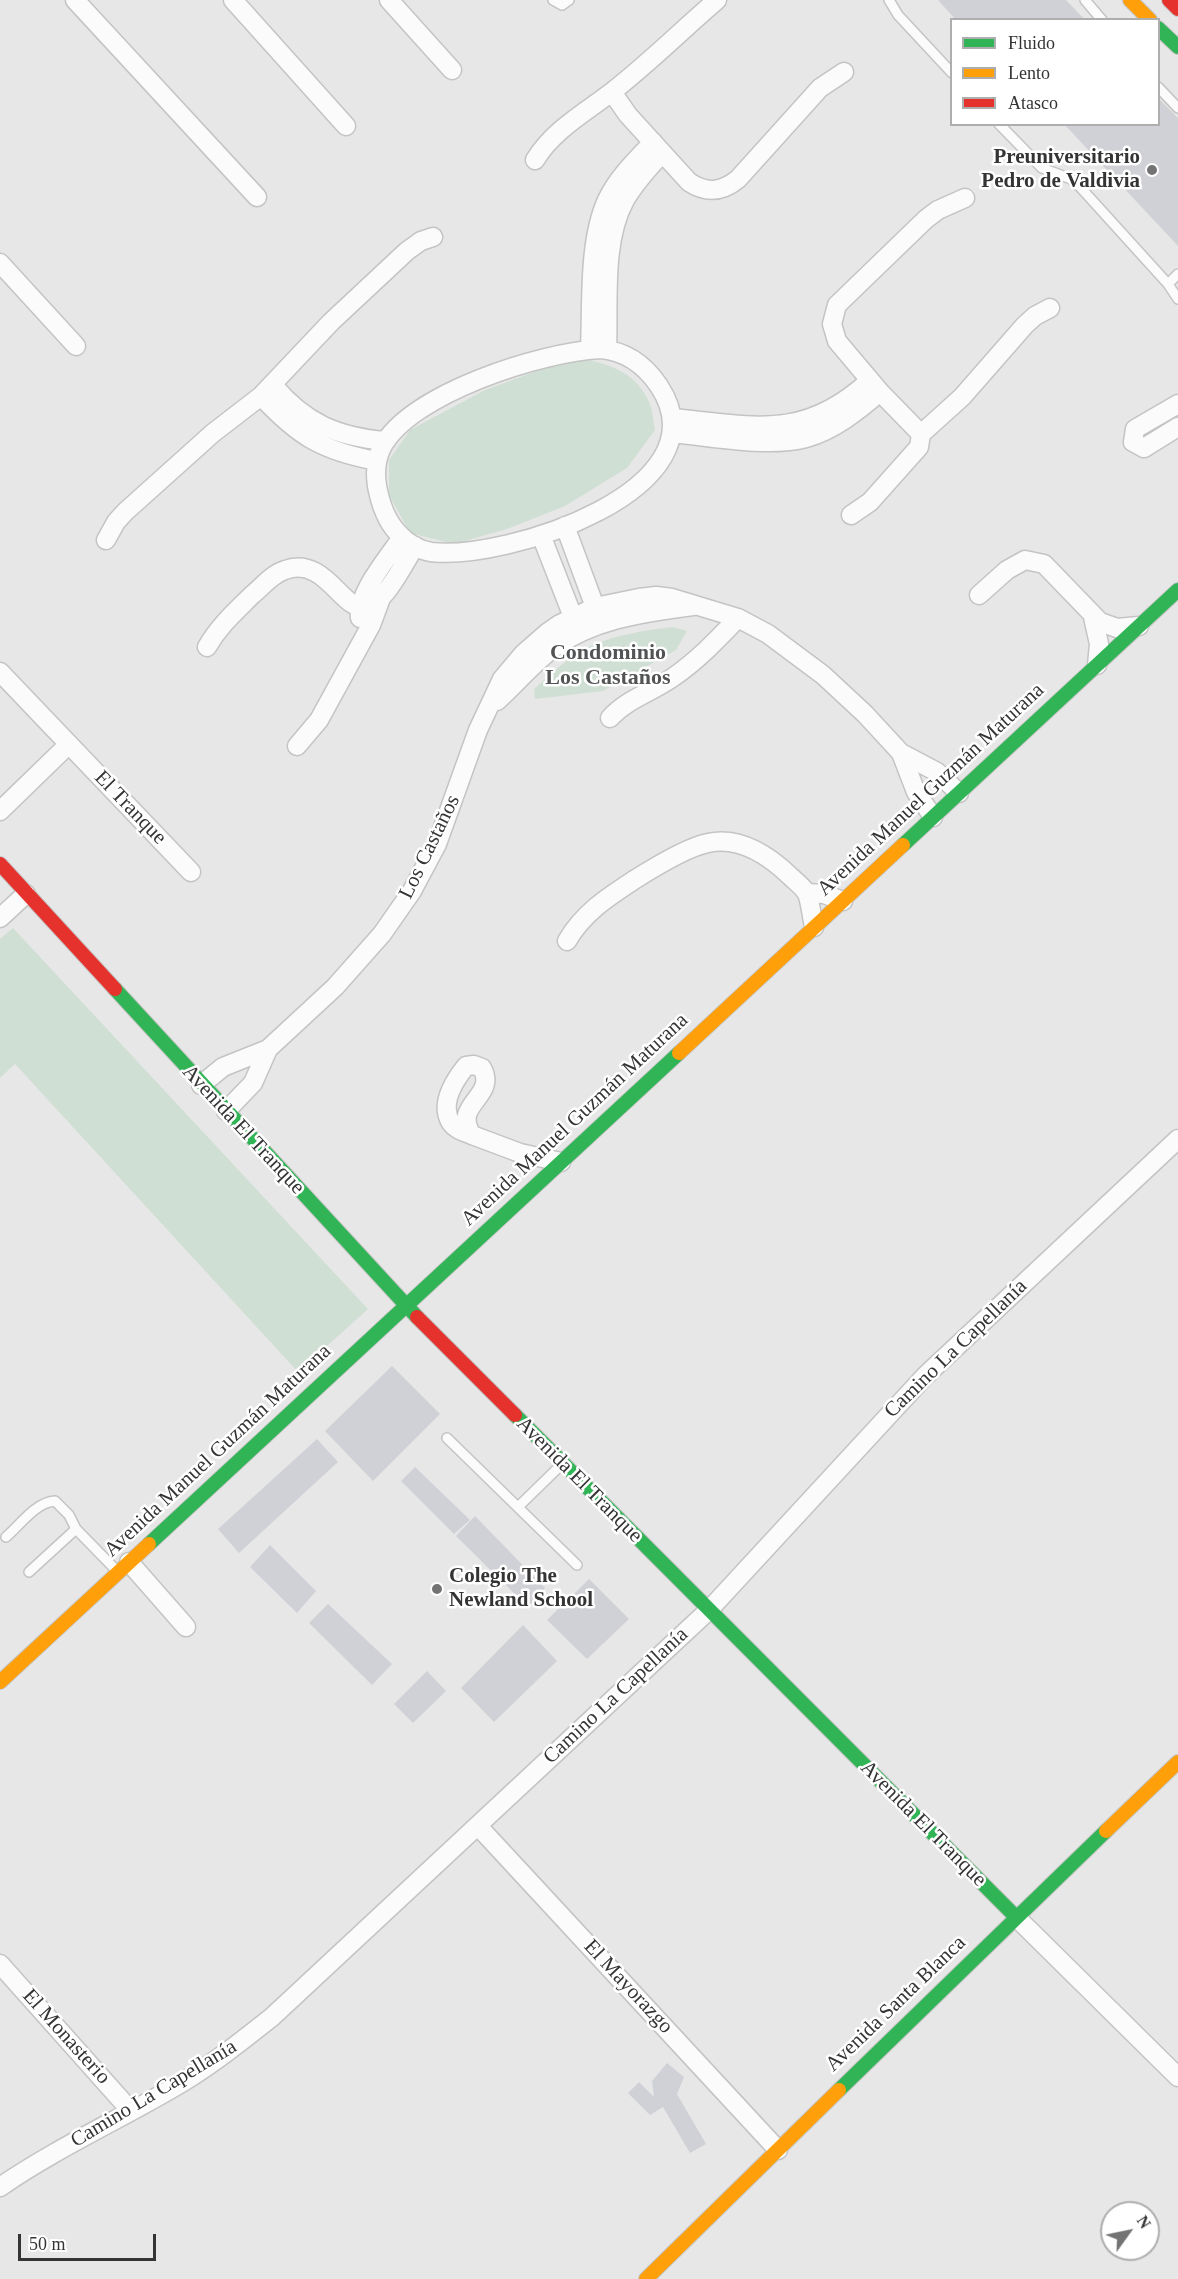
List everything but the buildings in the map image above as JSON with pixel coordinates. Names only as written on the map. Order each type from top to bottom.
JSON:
[{"type":"main road","points":[[1130,0],[1148,18]]},
{"type":"main road","points":[[1169,0],[1178,9]]},
{"type":"main road","points":[[1160,30],[1178,47]]},
{"type":"main road","name":"Avenida Manuel Guzmán Maturana","points":[[0,1682],[1178,590]]},
{"type":"main road","name":"Avenida El Tranque","points":[[0,864],[406,1306],[1016,1917]]},
{"type":"main road","name":"Avenida Santa Blanca","points":[[646,2279],[1178,1762]]},
{"type":"street","points":[[75,0],[257,197]]},
{"type":"street","points":[[233,0],[346,126]]},
{"type":"street","points":[[389,0],[452,70]]},
{"type":"street","points":[[534,160],[548,143],[574,119],[612,92],[717,0]]},
{"type":"street","points":[[612,92],[628,115],[658,148],[694,185],[706,190],[725,188],[738,179],[820,88],[844,72]]},
{"type":"street","points":[[598,350],[595,247],[602,213],[617,183],[658,148]]},
{"type":"street","points":[[921,434],[875,386],[837,341],[832,324],[835,310],[841,300],[926,219],[938,210],[965,198]]},
{"type":"street","points":[[106,540],[116,522],[140,498],[213,433],[267,390],[331,322],[407,251],[421,241],[433,237]]},
{"type":"street","points":[[0,263],[76,346]]},
{"type":"street","points":[[851,515],[866,506],[916,450],[921,434],[962,397],[1029,320],[1050,308]]},
{"type":"street","points":[[598,350],[633,359],[650,373],[668,400],[673,426],[670,446],[663,459],[647,478],[602,508],[566,526],[500,547],[433,552],[408,541],[395,530],[383,508],[376,479],[377,460],[386,441],[410,417],[477,379],[541,359],[598,350]]},
{"type":"street","points":[[673,426],[768,442],[787,442],[830,428],[862,408],[875,386]]},
{"type":"street","points":[[267,390],[324,427],[348,436],[386,441]]},
{"type":"street","points":[[267,390],[292,427],[312,441],[344,453],[377,460]]},
{"type":"street","points":[[1178,404],[1135,429],[1133,442],[1144,448],[1178,428]]},
{"type":"street","points":[[541,535],[573,617],[588,628],[595,607],[566,526]]},
{"type":"street","points":[[207,647],[214,634],[232,614],[285,569],[294,567],[309,569],[334,585],[349,602],[360,608],[370,606],[376,591],[408,541]]},
{"type":"street","points":[[980,595],[1007,570],[1024,561],[1044,564],[1093,617],[1118,628],[1139,626]]},
{"type":"street","points":[[334,585],[376,591]]},
{"type":"street","points":[[297,746],[319,720],[375,616],[376,591]]},
{"type":"street","name":"Los Castaños","points":[[201,1085],[223,1067],[268,1049],[360,962],[403,906],[437,844],[478,730],[502,679],[523,654],[547,633],[595,607],[656,596],[672,597],[738,618],[768,633],[823,675],[865,714],[900,753],[916,792],[933,817]]},
{"type":"street","name":"Los Castaños","points":[[491,706],[548,652],[588,628],[628,616],[697,606]]},
{"type":"street","points":[[360,608],[360,641]]},
{"type":"street","points":[[1093,617],[1099,644],[1097,665]]},
{"type":"street","points":[[610,718],[628,702],[654,689],[693,663],[738,618]]},
{"type":"street","name":"El Tranque","points":[[0,672],[191,872]]},
{"type":"street","points":[[1,808],[68,745]]},
{"type":"street","name":"Los Castaños","points":[[900,753],[937,772],[959,793]]},
{"type":"street","points":[[567,941],[577,923],[607,898],[647,871],[707,843],[725,841],[747,846],[769,857],[808,893],[814,927]]},
{"type":"street","points":[[808,893],[824,894],[843,901]]},
{"type":"street","points":[[0,918],[26,894]]},
{"type":"street","name":"Los Castaños","points":[[226,1112],[253,1083],[268,1049]]},
{"type":"street","points":[[472,1135],[520,1153],[561,1162]]},
{"type":"street","name":"Camino La Capellanía","points":[[0,2187],[54,2153],[183,2082],[272,2018],[709,1610],[925,1376],[1178,1139]]},
{"type":"street","points":[[520,1153],[536,1185]]},
{"type":"street","points":[[124,1567],[186,1627]]},
{"type":"street","name":"El Mayorazgo","points":[[478,1826],[778,2150]]},
{"type":"street","name":"Avenida El Tranque","points":[[1016,1917],[1178,2078]]},
{"type":"street","name":"El Monasterio","points":[[0,1964],[131,2111]]},
{"type":"lane","points":[[554,0],[562,5],[569,0]]},
{"type":"lane","points":[[889,0],[898,15],[950,72]]},
{"type":"lane","points":[[1085,0],[1100,18]]},
{"type":"lane","points":[[1160,89],[1178,108]]},
{"type":"lane","points":[[1001,126],[1042,168],[1071,179],[1081,188],[1168,284],[1178,299]]},
{"type":"lane","points":[[1168,284],[1178,274]]},
{"type":"lane","points":[[447,1438],[577,1565]]},
{"type":"lane","points":[[519,1506],[563,1463]]},
{"type":"lane","points":[[6,1537],[39,1506],[48,1501],[55,1501],[69,1515],[76,1529],[124,1567]]},
{"type":"lane","points":[[29,1572],[76,1529]]},
{"type":"shaded area","points":[[588,360],[624,373],[638,385],[650,405],[655,430],[627,468],[565,506],[507,529],[454,544],[410,533],[389,495],[389,460],[410,430],[485,390],[556,364]]},
{"type":"shaded area","points":[[673,627],[687,631],[676,650],[603,691],[535,699],[534,689],[565,662],[586,648],[628,634]]},
{"type":"shaded area","points":[[13,928],[368,1309],[298,1372],[15,1064],[0,1078],[0,939]]},
{"type":"traffic: fast","points":[[1160,30],[1178,47]]},
{"type":"traffic: fast","points":[[903,845],[1178,590]]},
{"type":"traffic: fast","points":[[115,989],[417,1317]]},
{"type":"traffic: fast","points":[[149,1544],[679,1053]]},
{"type":"traffic: fast","points":[[515,1415],[1016,1917]]},
{"type":"traffic: fast","points":[[839,2090],[1106,1831]]},
{"type":"traffic: slow","points":[[1130,0],[1148,18]]},
{"type":"traffic: slow","points":[[679,1053],[903,845]]},
{"type":"traffic: slow","points":[[0,1682],[149,1544]]},
{"type":"traffic: slow","points":[[1106,1831],[1178,1762]]},
{"type":"traffic: slow","points":[[646,2279],[839,2090]]},
{"type":"traffic: jam","points":[[1169,0],[1178,9]]},
{"type":"traffic: jam","points":[[0,864],[115,989]]},
{"type":"traffic: jam","points":[[417,1317],[515,1415]]},
{"type":"place","name":"Preuniversitario Pedro de Valdivia","points":[[1152,170]]},
{"type":"place","name":"Colegio The Newland School","points":[[437,1589]]},
{"type":"district","name":"Condominio Los Castaños","points":[[608,666]]}]
